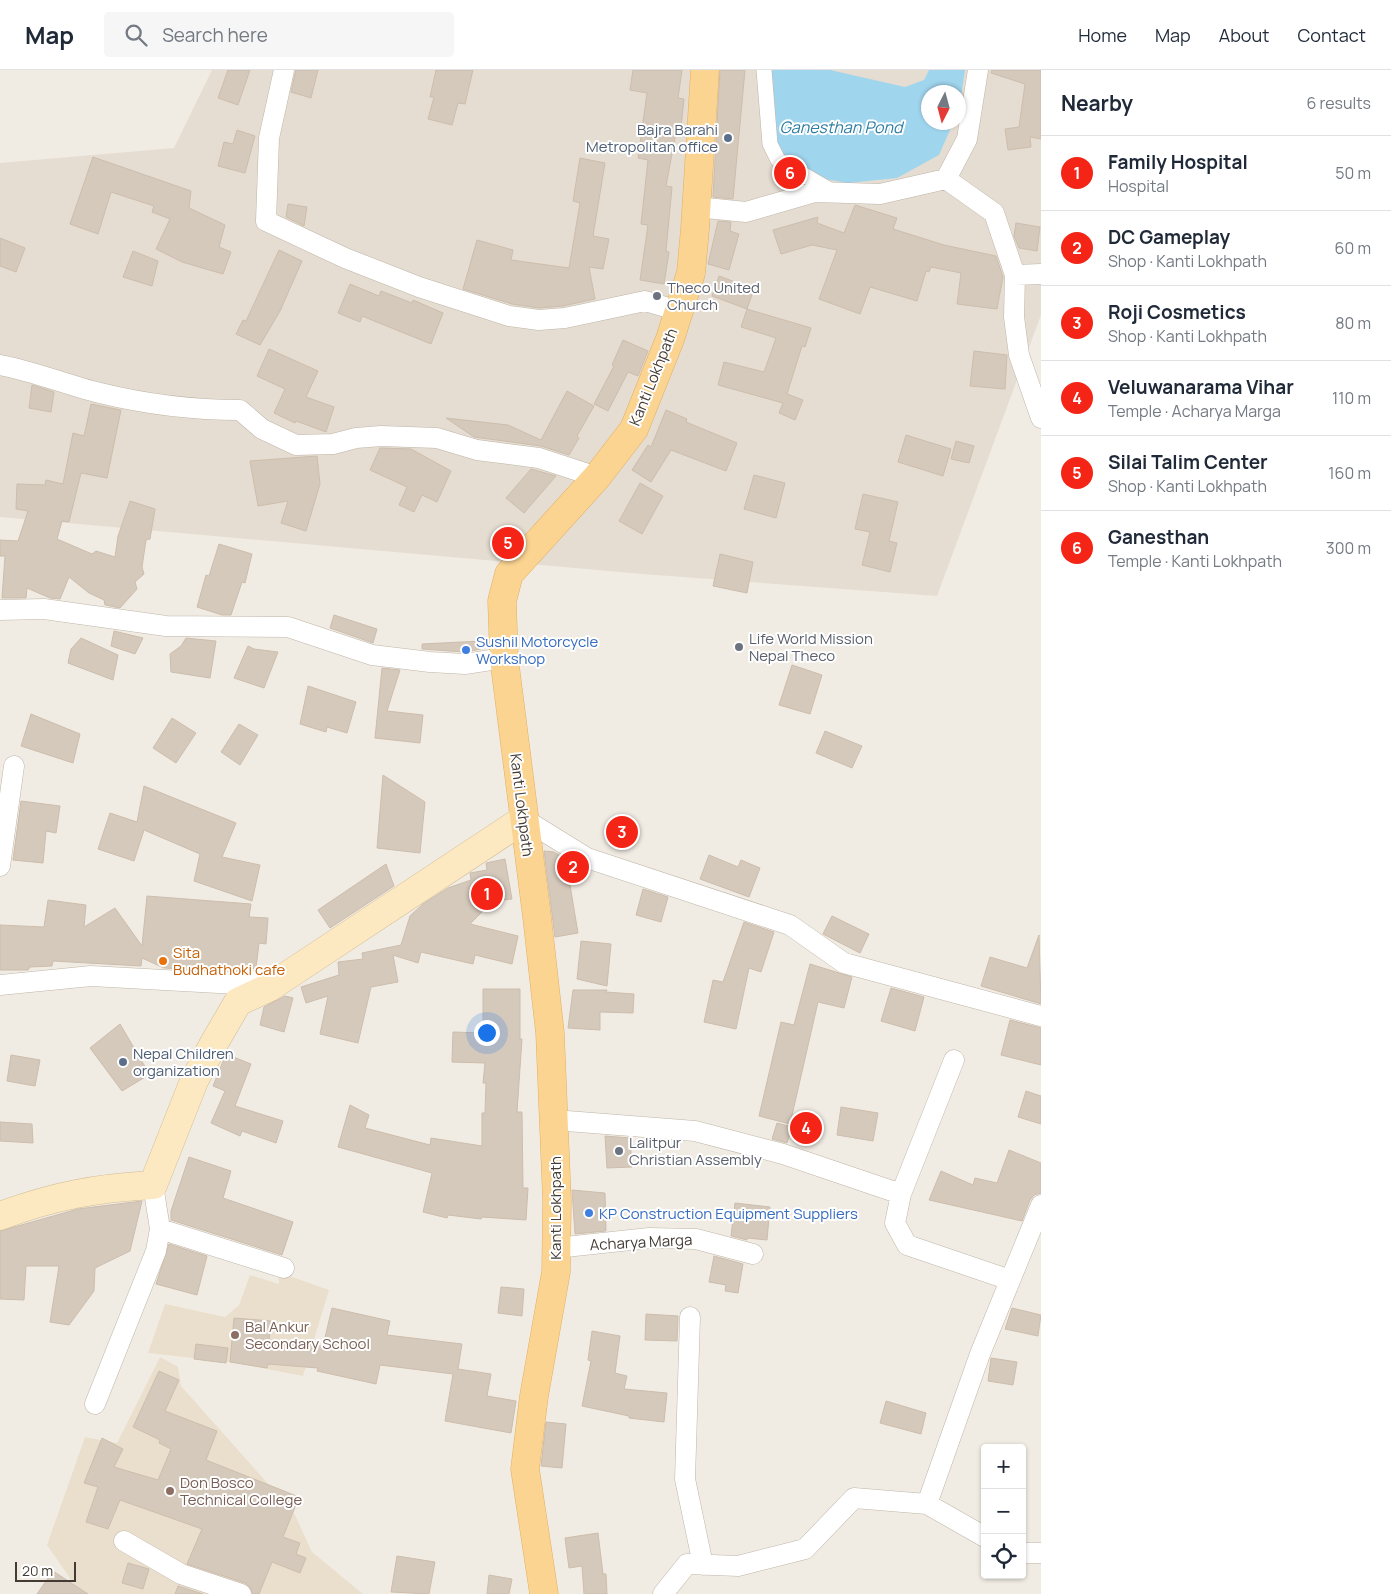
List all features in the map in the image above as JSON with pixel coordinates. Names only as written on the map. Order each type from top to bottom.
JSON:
[{"type":"main road","name":"Kanti Lokhpath","points":[[544,1594],[525,1469],[534,1396],[556,1272],[557,1202],[554,1120],[550,1033],[504,658],[502,601],[509,574],[597,477],[634,429],[670,339],[690,272],[705,70]]},
{"type":"main road","points":[[0,1216],[34,1204],[101,1188],[153,1185],[194,1081],[238,1002],[270,987],[524,819]]},
{"type":"street","points":[[284,70],[270,138],[266,221],[345,258],[411,284],[508,316],[538,320],[565,318],[645,301],[679,310]]},
{"type":"street","points":[[764,70],[770,144],[778,160],[835,192]]},
{"type":"street","points":[[946,179],[967,139],[978,70]]},
{"type":"street","points":[[696,207],[746,212],[815,192],[880,194],[946,179],[994,213],[1014,275],[1014,317],[1019,355],[1041,418]]},
{"type":"street","points":[[1014,275],[1041,274]]},
{"type":"street","points":[[0,365],[98,393],[136,401],[207,410],[240,410],[262,429],[296,445],[333,444],[356,438],[381,436],[437,438],[476,450],[540,458],[597,477]]},
{"type":"street","points":[[0,610],[44,609],[166,626],[288,627],[372,655],[430,662],[465,664],[504,658]]},
{"type":"street","points":[[0,866],[14,766]]},
{"type":"street","points":[[524,819],[587,858],[790,925],[844,964],[1041,1016]]},
{"type":"street","points":[[0,985],[90,976],[237,984],[287,975]]},
{"type":"street","points":[[954,1060],[902,1194],[895,1223],[907,1245],[1010,1280]]},
{"type":"street","points":[[554,1120],[696,1131],[783,1154],[902,1194]]},
{"type":"street","points":[[94,1404],[156,1251],[160,1229],[153,1185]]},
{"type":"street","points":[[927,1504],[980,1354],[1041,1205]]},
{"type":"street","points":[[160,1229],[284,1268]]},
{"type":"street","name":"Acharya Marga","points":[[556,1248],[650,1238],[696,1239],[753,1254]]},
{"type":"street","points":[[690,1317],[685,1479],[703,1565]]},
{"type":"street","points":[[663,1594],[687,1564],[738,1566],[805,1549],[854,1498],[927,1504],[981,1535]]},
{"type":"street","points":[[124,1541],[181,1574],[241,1594]]},
{"type":"street","points":[[1026,1552],[1041,1553]]},
{"type":"shaded area","points":[[212,70],[1041,70],[1041,315],[937,596],[642,574],[0,517],[0,163],[174,148]]},
{"type":"shaded area","name":"Bal Ankur Secondary School","points":[[278,1272],[329,1290],[303,1376],[230,1362],[148,1353],[165,1304],[225,1317],[239,1305],[250,1275],[279,1284]]},
{"type":"shaded area","name":"Don Bosco Technical College","points":[[160,1357],[178,1367],[181,1386],[294,1513],[312,1552],[363,1594],[81,1594],[47,1545],[85,1437],[117,1443]]},
{"type":"water","name":"Ganesthan Pond","points":[[767,70],[830,70],[905,87],[924,80],[929,70],[965,70],[963,85],[921,85],[921,130],[950,130],[939,155],[897,178],[848,183],[819,178],[781,157],[775,144]]},
{"type":"building","points":[[228,70],[250,70],[238,105],[218,98]]},
{"type":"building","points":[[296,70],[318,70],[311,98],[291,92]]},
{"type":"building","points":[[436,70],[473,70],[465,104],[458,103],[452,125],[428,119],[434,97],[430,97]]},
{"type":"building","points":[[633,70],[682,70],[678,98],[684,99],[681,127],[677,127],[666,186],[672,187],[666,251],[669,252],[664,284],[640,280],[648,225],[641,224],[648,160],[638,158],[647,93],[630,90]]},
{"type":"building","points":[[720,70],[745,70],[733,199],[713,197]]},
{"type":"building","points":[[992,70],[1041,70],[1041,139],[1030,137],[1031,147],[1008,150],[1005,129],[1019,127],[1025,84],[991,73]]},
{"type":"building","points":[[237,130],[255,136],[245,173],[218,166],[224,142],[233,144]]},
{"type":"building","points":[[93,157],[191,191],[189,208],[225,225],[219,247],[231,252],[223,274],[182,262],[156,249],[170,219],[152,212],[154,206],[111,192],[98,234],[70,224]]},
{"type":"building","points":[[580,158],[605,163],[593,236],[609,239],[603,269],[589,267],[595,299],[563,306],[539,308],[512,304],[463,289],[477,240],[513,250],[511,260],[569,268],[580,203],[573,201]]},
{"type":"building","points":[[782,173],[800,184],[787,188]]},
{"type":"building","points":[[288,204],[307,207],[304,226],[286,217]]},
{"type":"building","points":[[855,205],[897,218],[893,229],[944,245],[996,256],[1003,277],[997,309],[957,304],[961,273],[931,267],[929,272],[926,271],[917,301],[870,287],[860,314],[819,299],[837,250],[812,245],[781,254],[773,230],[818,217],[817,223],[844,233]]},
{"type":"building","points":[[718,221],[731,222],[730,231],[739,234],[729,270],[708,264]]},
{"type":"building","points":[[1016,223],[1040,227],[1037,251],[1019,248],[1014,236]]},
{"type":"building","points":[[0,238],[25,248],[16,272],[0,266]]},
{"type":"building","points":[[279,250],[302,261],[280,311],[260,345],[236,334],[243,320],[246,321]]},
{"type":"building","points":[[133,251],[158,261],[152,286],[123,277]]},
{"type":"building","points":[[719,276],[754,289],[747,309],[712,296]]},
{"type":"building","points":[[350,284],[379,296],[381,291],[412,303],[413,300],[443,313],[431,344],[362,316],[360,322],[338,313]]},
{"type":"building","points":[[747,309],[811,328],[805,347],[802,346],[787,394],[803,400],[795,420],[779,413],[783,403],[718,385],[724,362],[764,372],[776,338],[741,327]]},
{"type":"building","points":[[623,340],[648,351],[638,376],[628,372],[608,411],[594,404],[614,366],[612,365]]},
{"type":"building","points":[[269,349],[318,371],[306,397],[334,407],[326,432],[296,421],[295,423],[274,413],[285,389],[257,376]]},
{"type":"building","points":[[974,351],[1007,355],[1005,389],[970,386]]},
{"type":"building","points":[[32,385],[54,392],[51,412],[29,408]]},
{"type":"building","points":[[567,391],[594,406],[577,436],[579,438],[569,455],[541,446],[474,437],[446,418],[508,425],[541,440]]},
{"type":"building","points":[[91,404],[121,410],[107,478],[81,473],[69,522],[62,521],[57,539],[92,554],[96,551],[115,557],[118,536],[130,501],[155,509],[150,539],[146,540],[142,567],[144,574],[135,582],[137,589],[120,608],[105,605],[104,600],[89,593],[69,577],[60,599],[50,598],[27,588],[26,598],[2,598],[5,556],[0,556],[0,540],[18,541],[28,511],[16,509],[17,484],[45,485],[46,480],[63,484],[73,433],[84,436]]},
{"type":"building","points":[[666,410],[687,419],[686,422],[737,443],[726,471],[671,450],[651,482],[632,470],[648,445],[651,447]]},
{"type":"building","points":[[906,435],[951,449],[943,476],[898,462]]},
{"type":"building","points":[[956,441],[974,446],[969,463],[951,459]]},
{"type":"building","points":[[380,448],[411,449],[451,471],[437,502],[422,495],[414,512],[399,505],[407,487],[370,470]]},
{"type":"building","points":[[317,456],[320,484],[306,531],[281,523],[288,501],[258,506],[250,461]]},
{"type":"building","points":[[531,469],[556,476],[524,513],[506,498]]},
{"type":"building","points":[[754,475],[785,483],[776,518],[744,509]]},
{"type":"building","points":[[640,483],[663,496],[642,534],[619,521]]},
{"type":"building","points":[[863,494],[898,502],[889,541],[897,543],[890,572],[862,565],[870,532],[855,529]]},
{"type":"building","points":[[219,544],[252,554],[245,583],[242,582],[231,615],[222,615],[197,607],[206,575],[209,576]]},
{"type":"building","points":[[720,554],[753,562],[747,593],[713,586]]},
{"type":"building","points":[[334,615],[377,629],[373,643],[330,628]]},
{"type":"building","points":[[114,631],[143,638],[135,654],[111,646]]},
{"type":"building","points":[[81,638],[118,655],[113,680],[68,663],[71,649]]},
{"type":"building","points":[[186,638],[216,641],[210,678],[171,672],[170,654],[181,646]]},
{"type":"building","points":[[481,641],[481,649],[464,652],[422,649],[422,644]]},
{"type":"building","points":[[248,646],[254,649],[278,652],[264,688],[234,678]]},
{"type":"building","points":[[792,665],[822,675],[810,714],[779,705]]},
{"type":"building","points":[[382,668],[400,670],[387,711],[423,715],[420,743],[375,738]]},
{"type":"building","points":[[308,686],[356,702],[347,733],[327,727],[326,732],[300,724]]},
{"type":"building","points":[[31,714],[80,734],[73,763],[21,746]]},
{"type":"building","points":[[172,718],[196,733],[176,763],[153,748]]},
{"type":"building","points":[[239,724],[258,735],[240,765],[221,752]]},
{"type":"building","points":[[825,731],[862,746],[852,768],[816,753]]},
{"type":"building","points":[[383,775],[425,802],[420,853],[377,848]]},
{"type":"building","points":[[144,786],[236,823],[222,857],[260,865],[252,901],[194,881],[200,854],[144,830],[134,861],[98,849],[110,813],[137,822]]},
{"type":"building","points":[[21,801],[60,806],[56,833],[46,831],[43,863],[13,860]]},
{"type":"building","points":[[544,851],[554,852],[567,860],[566,885],[570,885],[578,933],[555,937]]},
{"type":"building","points":[[709,855],[738,867],[741,860],[760,868],[749,897],[700,879]]},
{"type":"building","points":[[505,859],[512,899],[493,901],[470,924],[518,936],[512,964],[475,955],[473,964],[421,952],[418,963],[393,955],[398,982],[371,987],[358,1043],[320,1034],[328,996],[306,1003],[301,987],[339,975],[338,962],[363,959],[362,953],[401,945],[410,916],[423,904],[448,888],[471,880],[470,873],[487,870],[486,863]]},
{"type":"building","points":[[386,864],[394,886],[330,928],[318,910]]},
{"type":"building","points":[[643,889],[668,897],[661,922],[636,915]]},
{"type":"building","points":[[147,896],[251,904],[249,917],[268,918],[266,944],[259,943],[256,968],[236,972],[164,968],[142,958],[141,966],[53,961],[52,966],[30,967],[28,970],[0,970],[0,925],[44,927],[48,900],[86,905],[84,927],[115,908],[142,946]]},
{"type":"building","points":[[832,916],[869,934],[860,953],[823,934]]},
{"type":"building","points":[[744,922],[774,932],[761,972],[749,968],[736,1029],[704,1022],[713,980],[723,982]]},
{"type":"building","points":[[1039,935],[1041,1004],[981,986],[990,957],[1027,968]]},
{"type":"building","points":[[581,941],[611,944],[607,986],[577,979]]},
{"type":"building","points":[[810,964],[852,977],[844,1008],[818,1002],[790,1124],[759,1116],[781,1022],[794,1025]]},
{"type":"building","points":[[891,988],[924,997],[915,1031],[881,1021]]},
{"type":"building","points":[[483,989],[520,989],[520,1039],[522,1039],[517,1112],[522,1112],[523,1188],[528,1188],[526,1220],[482,1217],[481,1219],[448,1215],[447,1218],[423,1212],[432,1173],[338,1147],[350,1105],[369,1115],[365,1128],[430,1145],[431,1138],[482,1146],[482,1113],[485,1113],[486,1083],[483,1083],[485,1063],[452,1062],[453,1032],[483,1033]]},
{"type":"building","points":[[573,990],[607,990],[606,992],[634,994],[633,1013],[600,1012],[600,1030],[568,1028]]},
{"type":"building","points":[[285,996],[293,998],[284,1032],[260,1025],[264,1007]]},
{"type":"building","points":[[1010,1020],[1041,1028],[1041,1065],[1001,1055]]},
{"type":"building","points":[[120,1024],[147,1070],[147,1076],[122,1091],[90,1048]]},
{"type":"building","points":[[226,1054],[251,1064],[235,1106],[283,1121],[276,1143],[242,1131],[240,1136],[211,1123],[225,1091],[213,1086]]},
{"type":"building","points":[[11,1055],[40,1060],[35,1086],[7,1081]]},
{"type":"building","points":[[1026,1091],[1041,1096],[1041,1124],[1018,1117]]},
{"type":"building","points":[[841,1107],[878,1113],[873,1141],[837,1135]]},
{"type":"building","points":[[0,1122],[32,1124],[33,1143],[0,1141]]},
{"type":"building","points":[[777,1123],[792,1127],[787,1143],[772,1139]]},
{"type":"building","points":[[605,1136],[630,1138],[632,1167],[607,1168]]},
{"type":"building","points":[[1009,1150],[1041,1163],[1041,1193],[1034,1195],[1030,1200],[1022,1221],[929,1200],[941,1171],[973,1185],[975,1178],[997,1183]]},
{"type":"building","points":[[189,1157],[231,1171],[223,1198],[293,1222],[282,1255],[171,1220],[171,1211]]},
{"type":"building","name":"KP Construction Equipment Suppliers","points":[[572,1190],[605,1193],[606,1231],[575,1234]]},
{"type":"building","points":[[142,1201],[130,1251],[95,1268],[94,1291],[69,1325],[50,1322],[59,1266],[26,1266],[24,1300],[0,1299],[0,1231],[78,1209]]},
{"type":"building","points":[[735,1203],[770,1207],[767,1240],[747,1238],[747,1240],[731,1236]]},
{"type":"building","points":[[169,1244],[207,1256],[197,1295],[156,1284]]},
{"type":"building","points":[[714,1256],[743,1264],[738,1293],[725,1291],[726,1285],[709,1282]]},
{"type":"building","points":[[501,1287],[524,1289],[522,1316],[498,1313]]},
{"type":"building","points":[[332,1308],[390,1321],[387,1335],[462,1344],[458,1369],[491,1374],[487,1396],[516,1401],[511,1433],[445,1421],[453,1374],[380,1365],[376,1384],[317,1371],[318,1368],[268,1364],[267,1368],[230,1362],[234,1318],[271,1321],[269,1340],[323,1346]]},
{"type":"building","points":[[1012,1308],[1041,1315],[1038,1336],[1005,1329]]},
{"type":"building","points":[[646,1314],[678,1316],[677,1341],[645,1340]]},
{"type":"building","points":[[592,1331],[620,1336],[615,1373],[627,1376],[624,1389],[667,1393],[664,1422],[629,1418],[629,1416],[582,1406],[591,1361],[588,1360]]},
{"type":"building","points":[[196,1344],[228,1348],[226,1363],[194,1359]]},
{"type":"building","points":[[991,1358],[1017,1362],[1013,1385],[988,1381]]},
{"type":"building","points":[[159,1371],[179,1380],[165,1411],[217,1431],[206,1460],[299,1497],[283,1537],[300,1543],[296,1554],[306,1558],[300,1573],[272,1562],[259,1594],[253,1594],[250,1587],[245,1583],[187,1564],[202,1529],[120,1500],[108,1529],[86,1522],[98,1487],[84,1483],[102,1438],[123,1449],[114,1467],[158,1480],[171,1449],[159,1443],[160,1440],[133,1427]]},
{"type":"building","points":[[886,1401],[926,1413],[921,1434],[880,1423]]},
{"type":"building","points":[[546,1422],[566,1424],[562,1468],[541,1466]]},
{"type":"building","points":[[598,1533],[603,1574],[606,1574],[607,1594],[584,1594],[582,1566],[569,1568],[565,1538]]},
{"type":"building","points":[[397,1556],[435,1562],[429,1594],[391,1592]]},
{"type":"building","points":[[128,1563],[149,1569],[143,1589],[122,1583]]},
{"type":"building","points":[[53,1571],[88,1594],[37,1594]]},
{"type":"building","points":[[489,1575],[512,1579],[509,1594],[487,1594]]},
{"type":"building","points":[[178,1586],[203,1594],[175,1594]]},
{"type":"place","name":"Bajra Barahi Metropolitan office","points":[[728,138]]},
{"type":"place","name":"Ganesthan","points":[[790,173]]},
{"type":"place","name":"Theco United Church","points":[[657,296]]},
{"type":"place","name":"Silai Talim Center","points":[[508,543]]},
{"type":"place","name":"Life World Mission Nepal Theco","points":[[739,647]]},
{"type":"place","name":"Sushil Motorcycle Workshop","points":[[466,650]]},
{"type":"place","name":"Roji Cosmetics","points":[[622,832]]},
{"type":"place","name":"DC Gameplay","points":[[573,867]]},
{"type":"place","name":"Family Hospital","points":[[487,894]]},
{"type":"place","name":"Sita Budhathoki cafe","points":[[163,961]]},
{"type":"place","name":"Nepal Children organization","points":[[123,1062]]},
{"type":"place","name":"Veluwanarama Vihar","points":[[806,1128]]},
{"type":"place","name":"Lalitpur Christian Assembly","points":[[619,1151]]},
{"type":"place","name":"KP Construction Equipment Suppliers","points":[[589,1213]]},
{"type":"place","name":"Bal Ankur Secondary School","points":[[235,1335]]},
{"type":"place","name":"Don Bosco Technical College","points":[[170,1491]]}]
